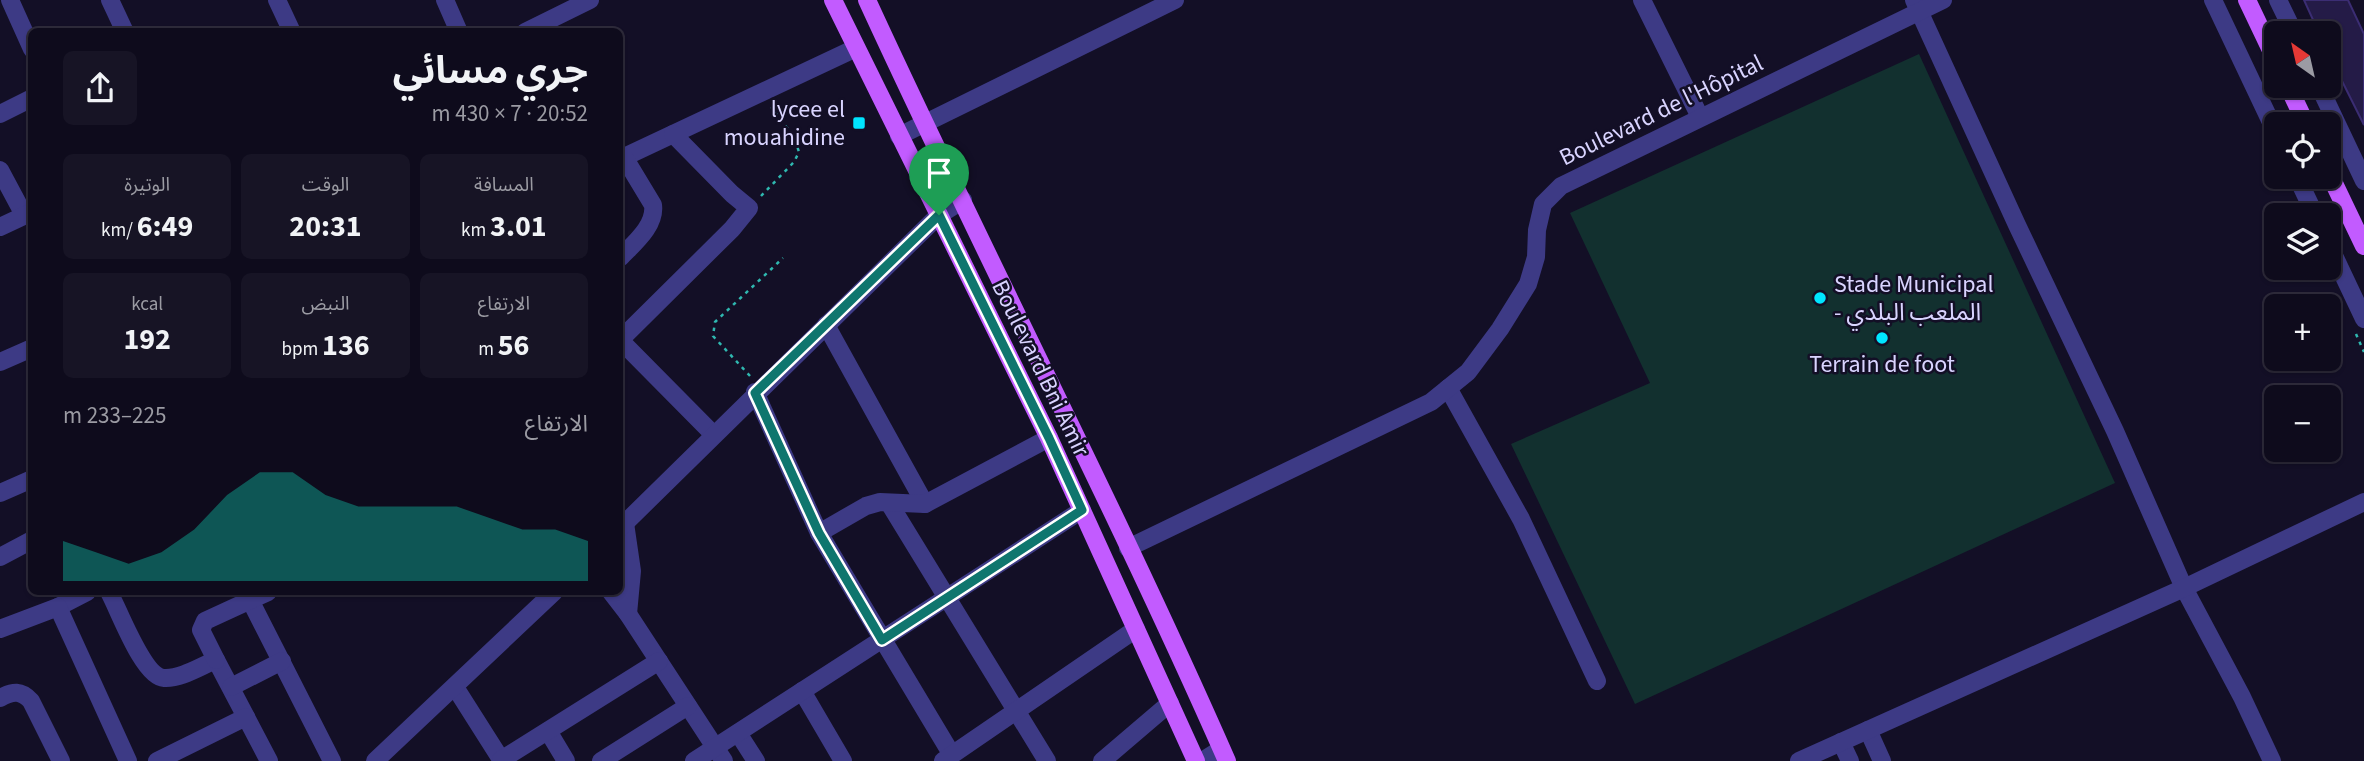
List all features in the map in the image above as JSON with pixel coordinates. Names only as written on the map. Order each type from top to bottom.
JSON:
[{"type":"main road","name":"Boulevard Bni Amir","points":[[833,0],[1049,438],[1196,761]]},
{"type":"main road","name":"Boulevard Bni Amir","points":[[867,0],[1224,755]]},
{"type":"main road","points":[[2247,0],[2264,36]]},
{"type":"main road","points":[[2337,189],[2364,246]]},
{"type":"street","points":[[10,0],[28,40]]},
{"type":"street","points":[[110,0],[123,28]]},
{"type":"street","points":[[277,0],[290,28]]},
{"type":"street","points":[[445,0],[457,28]]},
{"type":"street","points":[[533,28],[590,0]]},
{"type":"street","points":[[899,136],[1175,0]]},
{"type":"street","points":[[1642,0],[1700,117]]},
{"type":"street","name":"Boulevard de l'Hôpital","points":[[1128,548],[1431,402],[1468,372],[1500,329],[1528,284],[1536,257],[1536,230],[1543,204],[1561,186],[1917,5],[1943,0]]},
{"type":"street","points":[[2213,0],[2266,112]]},
{"type":"street","points":[[2278,0],[2288,21]]},
{"type":"street","points":[[1917,5],[2115,432],[2184,588],[2242,697],[2272,761]]},
{"type":"street","points":[[623,158],[856,48]]},
{"type":"street","points":[[2325,98],[2364,181]]},
{"type":"street","points":[[0,114],[28,100]]},
{"type":"street","points":[[623,337],[733,229],[749,208],[673,134]]},
{"type":"street","points":[[623,160],[653,205],[654,212],[653,219],[623,255]]},
{"type":"street","points":[[0,170],[28,214],[0,227]]},
{"type":"street","points":[[623,525],[939,215],[963,200]]},
{"type":"street","points":[[2341,270],[2364,319]]},
{"type":"street","points":[[826,325],[925,504]]},
{"type":"street","points":[[623,343],[713,434]]},
{"type":"street","points":[[0,362],[28,350]]},
{"type":"street","points":[[1448,388],[1521,519],[1597,681]]},
{"type":"street","points":[[758,390],[819,533],[947,758],[1136,629]]},
{"type":"street","points":[[819,533],[866,506],[880,502],[925,504],[1049,438]]},
{"type":"street","points":[[0,493],[28,483]]},
{"type":"street","points":[[1799,761],[2184,588],[2364,502]]},
{"type":"street","points":[[889,503],[1047,761]]},
{"type":"street","points":[[694,761],[720,754],[738,733],[1082,510]]},
{"type":"street","points":[[623,530],[632,571],[628,614]]},
{"type":"street","points":[[0,557],[28,542]]},
{"type":"street","points":[[0,629],[58,607],[81,595]]},
{"type":"street","points":[[110,595],[143,661],[151,672],[160,678],[173,678],[216,660]]},
{"type":"street","points":[[269,761],[201,630],[205,621],[248,595],[332,761]]},
{"type":"street","points":[[375,761],[551,595]]},
{"type":"street","points":[[613,595],[720,754]]},
{"type":"street","points":[[58,607],[128,761]]},
{"type":"street","points":[[231,687],[282,661]]},
{"type":"street","points":[[455,687],[501,761],[659,661]]},
{"type":"street","points":[[0,698],[18,691],[32,701],[61,761]]},
{"type":"street","points":[[802,691],[843,761]]},
{"type":"street","points":[[1102,761],[1170,703]]},
{"type":"street","points":[[601,761],[688,706]]},
{"type":"street","points":[[157,761],[246,717]]},
{"type":"street","points":[[1868,730],[1882,761]]},
{"type":"street","points":[[548,731],[566,761]]},
{"type":"street","points":[[738,733],[756,761]]},
{"type":"street","points":[[1841,742],[1850,761]]},
{"type":"street","points":[[1202,761],[1224,755]]},
{"type":"path","points":[[749,208],[794,162],[799,152],[794,138],[761,93]]},
{"type":"path","points":[[758,390],[713,336],[715,322],[783,258]]},
{"type":"green space","name":"Stade Municipal - الملعب البلدي","points":[[1919,54],[2115,483],[1635,704],[1511,444],[1650,383],[1570,213]]},
{"type":"building","points":[[2304,0],[2348,0],[2364,34],[2364,125],[2342,81],[2342,21],[2314,21]]},
{"type":"place","name":"lycee el mouahidine","points":[[859,123]]},
{"type":"place","name":"Stade Municipal - الملعب البلدي","points":[[1820,298]]},
{"type":"place","name":"Terrain de foot","points":[[1882,338]]},
{"type":"route","points":[[939,215],[1082,510],[882,640],[819,533],[755,393],[939,215]]}]
